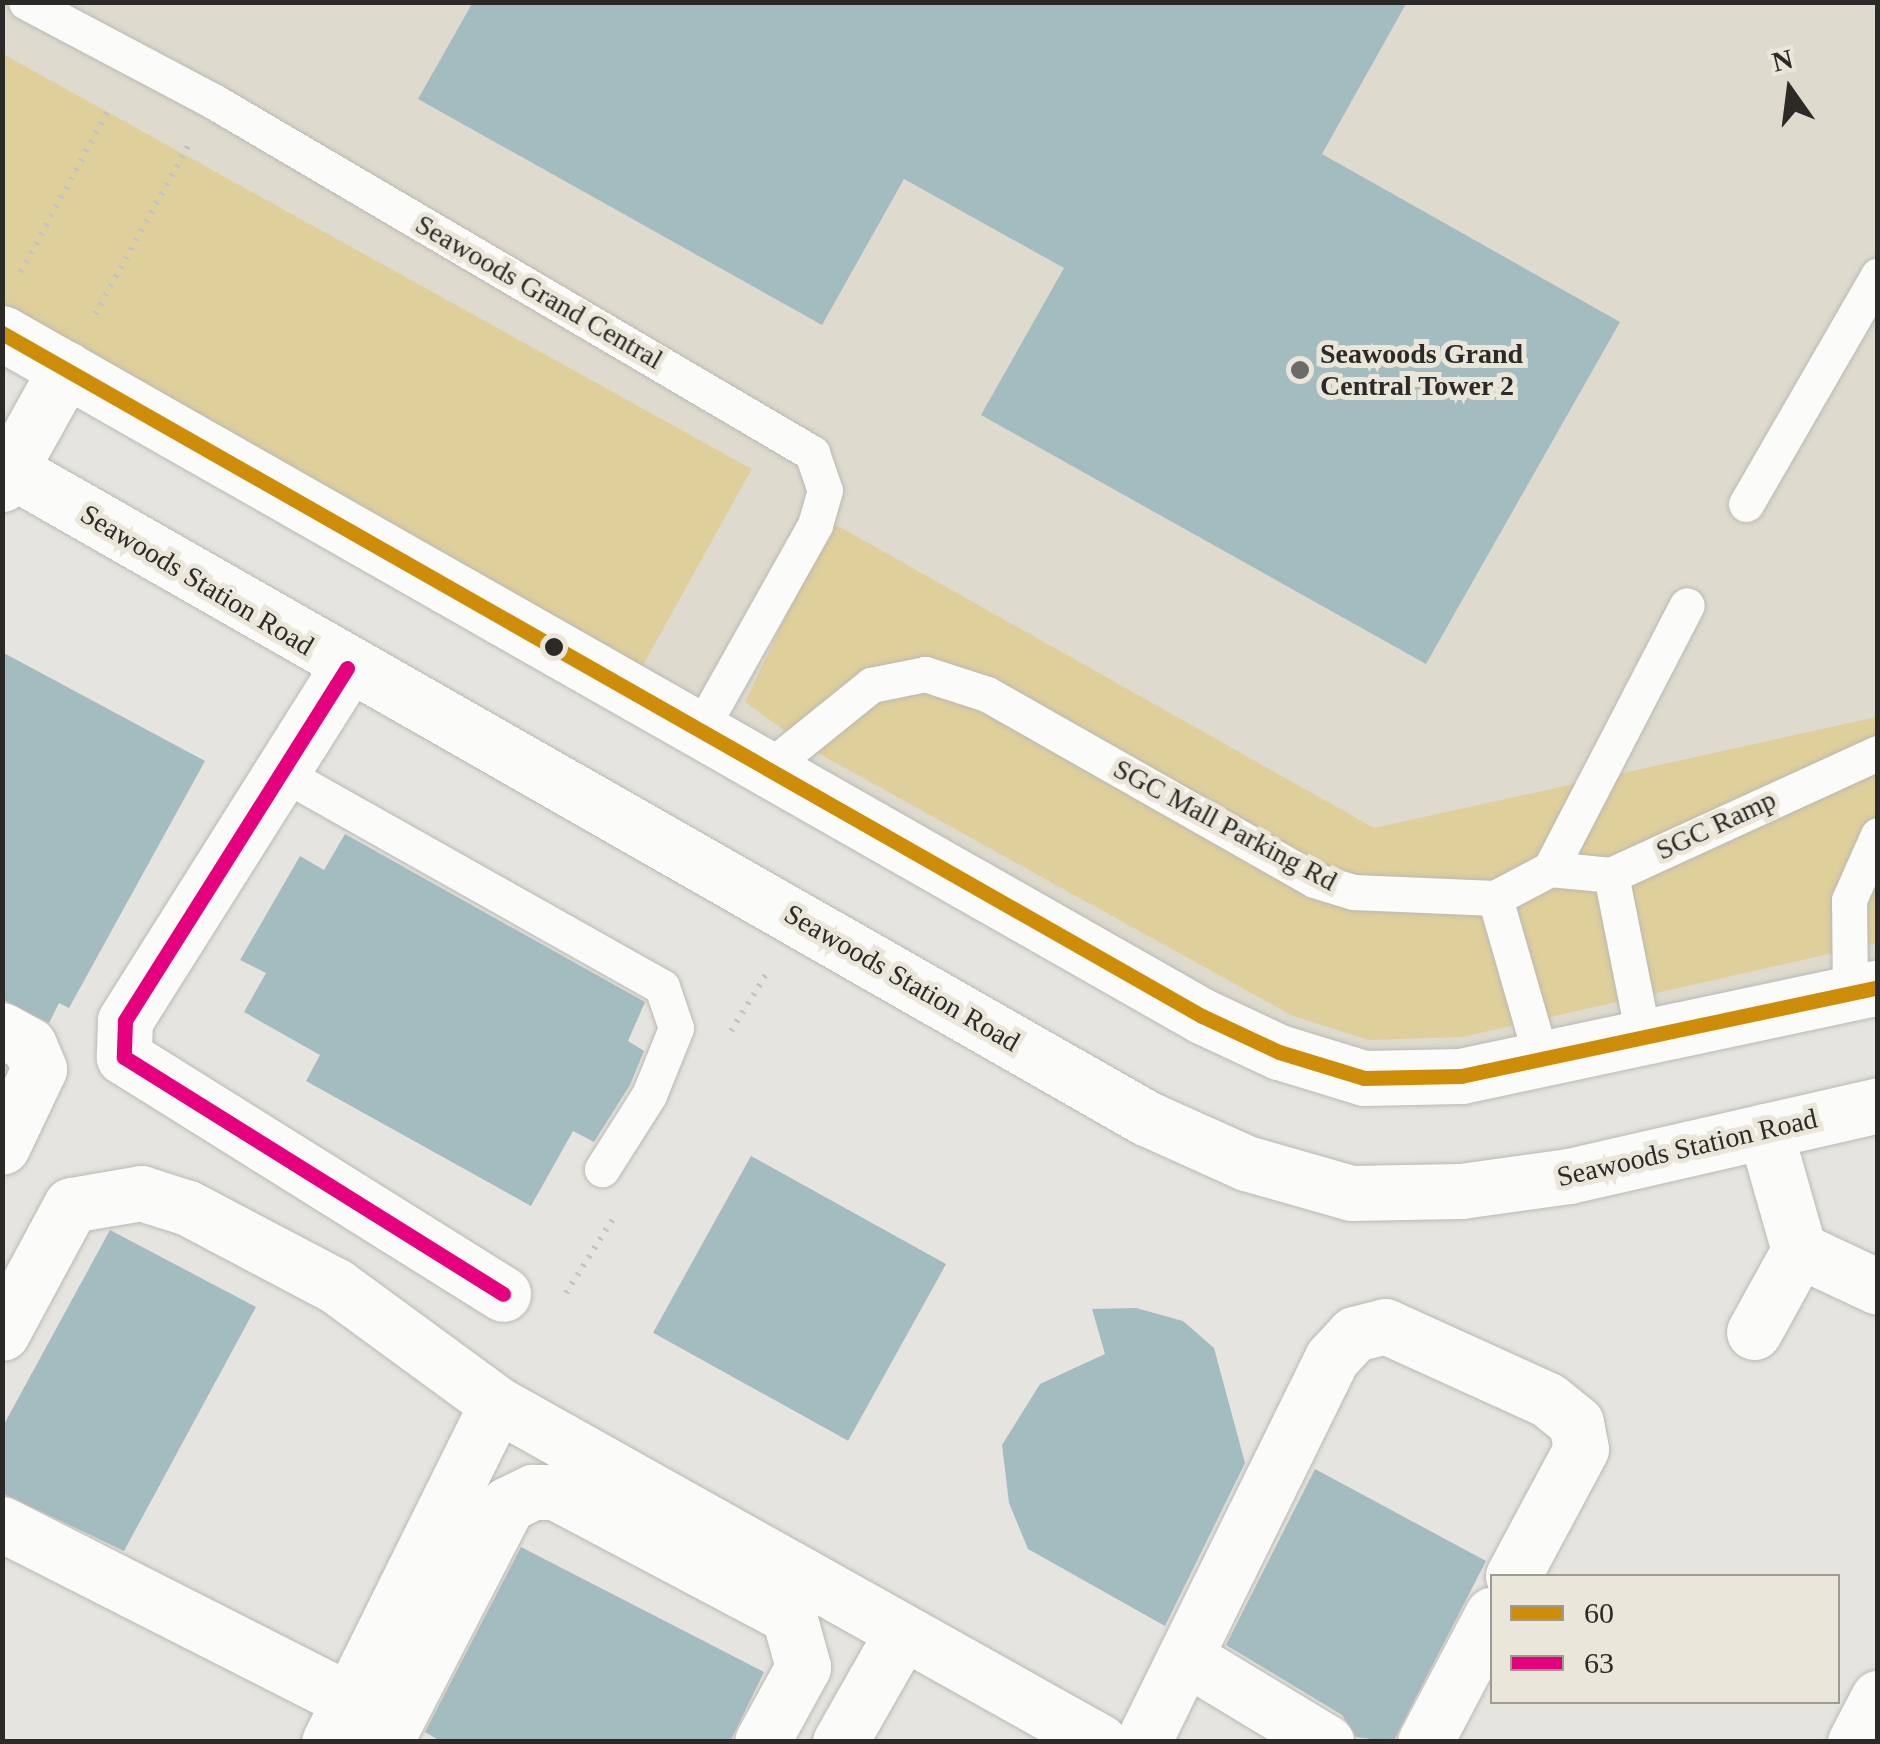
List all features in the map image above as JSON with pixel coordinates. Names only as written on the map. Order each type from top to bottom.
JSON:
[{"type":"street","points":[[7,312],[66,369],[710,714],[767,769],[1202,1016],[1280,1052],[1364,1078],[1543,1064],[1864,990]]},
{"type":"street","points":[[5,473],[66,369]]},
{"type":"street","name":"Seawoods Station Road","points":[[5,473],[1146,1118],[1246,1163],[1351,1192],[1461,1191],[1569,1176],[1878,1105]]},
{"type":"street","points":[[347,668],[277,770],[125,1022],[124,1057],[486,1284],[427,1349]]},
{"type":"street","points":[[2,1030],[29,1045],[38,1069],[2,1147]]},
{"type":"street","points":[[1754,1332],[1799,1250],[1765,1130]]},
{"type":"street","points":[[2,1333],[71,1205],[141,1193],[188,1208],[336,1286],[497,1404],[1100,1742]]},
{"type":"street","points":[[1799,1250],[1878,1288]]},
{"type":"street","points":[[1143,1742],[1332,1358],[1354,1334],[1386,1326],[1548,1400],[1576,1422],[1581,1449],[1514,1574]]},
{"type":"street","points":[[2,1524],[339,1721],[497,1404]]},
{"type":"street","points":[[385,1742],[508,1504],[533,1492],[555,1492],[789,1616],[803,1667],[762,1742]]},
{"type":"street","points":[[1425,1742],[1490,1619]]},
{"type":"street","points":[[840,1742],[902,1632]]},
{"type":"street","points":[[1185,1657],[1326,1742]]},
{"type":"street","points":[[1855,1742],[1878,1698]]},
{"type":"lane","name":"Seawoods Grand Central","points":[[26,2],[213,101],[812,453],[825,490],[815,525],[710,714]]},
{"type":"lane","points":[[1746,504],[1878,275]]},
{"type":"lane","points":[[1550,869],[1687,605]]},
{"type":"lane","name":"SGC Mall Parking Rd","points":[[767,769],[871,685],[926,674],[987,694],[1314,880],[1353,892],[1495,898]]},
{"type":"lane","name":"SGC Ramp","points":[[1611,875],[1830,771],[1878,753]]},
{"type":"lane","points":[[277,770],[662,987],[676,1028],[649,1094],[602,1168]]},
{"type":"lane","points":[[1864,990],[1849,900],[1875,842]]},
{"type":"lane","points":[[1543,1064],[1495,898],[1550,869],[1611,875],[1644,1040]]},
{"type":"path","points":[[7,312],[136,58]]},
{"type":"path","points":[[93,318],[213,101]]},
{"type":"shaded area","points":[[3,3],[1877,3],[1877,987],[1364,1078],[3,333]]},
{"type":"shaded area","points":[[3,54],[752,469],[639,673],[2,320]]},
{"type":"shaded area","points":[[831,522],[1374,828],[1877,717],[1877,943],[1462,1037],[1368,1040],[1291,1015],[809,748],[745,702]]},
{"type":"building","name":"Seawoods Grand Central Tower 2","points":[[473,2],[1407,2],[1322,154],[1620,322],[1426,664],[981,415],[1064,268],[904,179],[822,325],[418,99]]},
{"type":"building","points":[[2,652],[205,761],[69,1008],[59,1003],[49,1023],[2,999]]},
{"type":"building","points":[[345,834],[645,1002],[628,1041],[644,1051],[630,1085],[594,1142],[573,1131],[531,1206],[306,1081],[320,1055],[244,1012],[266,973],[240,960],[300,856],[324,870]]},
{"type":"building","points":[[751,1156],[946,1264],[848,1441],[653,1333]]},
{"type":"building","points":[[110,1230],[256,1307],[124,1551],[2,1493],[2,1428]]},
{"type":"building","points":[[1136,1308],[1183,1321],[1214,1348],[1245,1463],[1165,1626],[1028,1549],[1009,1503],[1002,1445],[1040,1384],[1105,1354],[1092,1309]]},
{"type":"building","points":[[1315,1469],[1486,1561],[1393,1742],[1356,1737],[1342,1715],[1226,1645]]},
{"type":"building","points":[[521,1547],[764,1672],[730,1742],[442,1742],[425,1732]]},
{"type":"transit line","name":"60","points":[[2,333],[1202,1016],[1279,1052],[1364,1078],[1461,1076],[1878,987]]},
{"type":"transit line","name":"63","points":[[347,668],[125,1021],[124,1057],[503,1294]]},
{"type":"place","name":"Seawoods Grand Central Tower 2","points":[[1300,370]]}]
